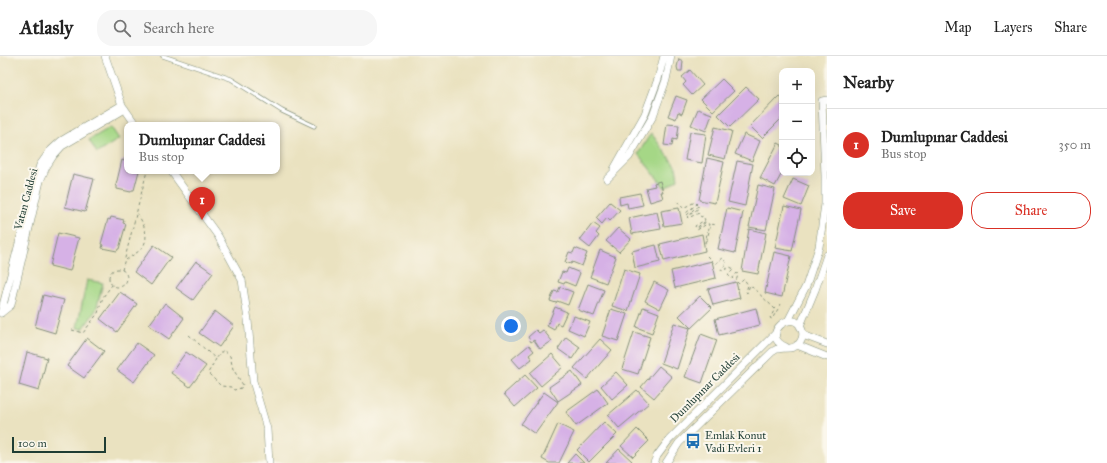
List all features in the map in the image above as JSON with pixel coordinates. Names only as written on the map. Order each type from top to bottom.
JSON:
[{"type":"street","points":[[105,56],[123,107],[134,122]]},
{"type":"street","points":[[664,56],[658,79],[645,114],[607,179],[629,157],[653,116],[666,80],[671,56]]},
{"type":"street","points":[[788,320],[793,321],[802,328],[803,335],[797,345],[786,348],[777,340],[777,328],[780,324],[788,320],[806,286],[819,247],[825,204],[822,101],[827,100]]},
{"type":"street","name":"Vatan Caddesi","points":[[1,313],[40,165],[50,151],[61,141],[123,107]]},
{"type":"street","points":[[173,174],[218,236],[242,280],[248,320],[253,381],[267,429],[269,463]]},
{"type":"street","points":[[800,326],[815,290],[827,254]]},
{"type":"street","name":"Dumlupınar Caddesi","points":[[654,463],[657,456],[669,440],[776,333]]},
{"type":"street","points":[[803,335],[827,344]]},
{"type":"street","points":[[797,345],[827,358]]},
{"type":"street","name":"Dumlupınar Caddesi","points":[[666,463],[679,443],[772,352],[777,349],[786,348]]},
{"type":"lane","points":[[163,56],[231,79],[282,111],[314,126]]},
{"type":"path","points":[[122,270],[147,174]]},
{"type":"path","points":[[676,202],[683,208],[695,202],[697,204],[686,214],[687,215],[698,206],[699,208],[687,216],[688,218],[699,213],[701,217],[703,216],[705,220],[695,226],[696,228],[706,222],[697,229],[698,230],[709,224],[705,243],[711,224],[717,225]]},
{"type":"path","points":[[125,260],[140,250],[144,243],[146,235],[144,226],[137,213]]},
{"type":"path","points":[[707,256],[715,264],[722,258],[727,264],[721,269],[722,271],[730,266],[734,269],[728,275],[732,279],[737,273],[738,275],[736,280],[739,284],[744,279],[748,285],[747,293],[750,285],[775,309],[770,318],[772,319],[781,304]]},
{"type":"path","points":[[116,269],[122,270],[127,274],[127,280],[124,286],[118,288],[112,285],[109,280],[110,274],[116,269]]},
{"type":"path","points":[[72,330],[83,333],[98,313],[103,297],[112,285]]},
{"type":"path","points":[[189,335],[216,359]]},
{"type":"path","points":[[223,350],[230,356],[233,369],[243,385],[241,388],[234,390],[231,387],[221,386],[208,374],[216,359],[223,350]]},
{"type":"green space","points":[[111,127],[119,139],[97,153],[89,140]]},
{"type":"green space","points":[[651,133],[676,167],[678,179],[665,188],[638,154]]},
{"type":"green space","points":[[87,280],[103,283],[96,310],[83,329],[77,328]]},
{"type":"building","points":[[679,59],[683,61],[682,71],[678,71],[677,67]]},
{"type":"building","points":[[690,70],[703,85],[692,95],[683,85],[686,82],[682,77]]},
{"type":"building","points":[[722,79],[734,91],[713,111],[701,99]]},
{"type":"building","points":[[746,87],[759,99],[730,127],[718,115]]},
{"type":"building","points":[[676,96],[687,100],[682,114],[678,112],[676,119],[668,116]]},
{"type":"building","points":[[779,96],[779,121],[762,138],[750,126]]},
{"type":"building","points":[[698,109],[712,114],[706,131],[691,125]]},
{"type":"building","points":[[667,124],[679,125],[677,140],[673,139],[672,146],[664,145]]},
{"type":"building","points":[[715,127],[732,131],[725,159],[708,155]]},
{"type":"building","points":[[690,132],[706,134],[702,163],[685,160]]},
{"type":"building","points":[[744,134],[760,141],[752,161],[735,154]]},
{"type":"building","points":[[779,144],[779,176],[780,176],[775,186],[760,178]]},
{"type":"building","points":[[707,158],[724,162],[715,203],[699,200]]},
{"type":"building","points":[[122,160],[124,161],[124,174],[138,174],[134,190],[131,192],[117,189],[116,185]]},
{"type":"building","points":[[737,161],[753,164],[745,206],[728,202]]},
{"type":"building","points":[[73,174],[94,179],[85,212],[65,207]]},
{"type":"building","points":[[793,179],[809,186],[801,206],[784,199]]},
{"type":"building","points":[[660,181],[663,198],[650,202],[646,188],[655,186],[654,183]]},
{"type":"building","points":[[758,185],[775,189],[766,230],[749,227]]},
{"type":"building","points":[[640,193],[643,205],[628,208],[627,203],[620,205],[619,197]]},
{"type":"building","points":[[610,202],[620,210],[610,221],[607,218],[602,224],[596,218]]},
{"type":"building","points":[[784,206],[801,210],[792,251],[775,248]]},
{"type":"building","points":[[679,208],[682,223],[664,226],[661,211]]},
{"type":"building","points":[[727,208],[743,212],[735,253],[718,249]]},
{"type":"building","points":[[657,212],[661,229],[632,234],[629,218]]},
{"type":"building","points":[[111,217],[124,220],[123,223],[126,224],[119,249],[117,251],[102,248],[103,245],[101,244],[108,219],[110,220]]},
{"type":"building","points":[[593,223],[600,228],[596,233],[599,236],[590,248],[580,240]]},
{"type":"building","points":[[618,228],[631,239],[619,252],[606,241]]},
{"type":"building","points":[[749,229],[766,233],[758,274],[742,271]]},
{"type":"building","points":[[58,233],[79,238],[70,271],[50,266]]},
{"type":"building","points":[[702,234],[705,251],[664,261],[660,244]]},
{"type":"building","points":[[154,245],[171,257],[151,285],[134,272]]},
{"type":"building","points":[[656,245],[660,262],[635,268],[632,251]]},
{"type":"building","points":[[575,248],[587,253],[582,266],[572,262],[571,264],[565,262],[569,252],[573,253]]},
{"type":"building","points":[[600,250],[616,257],[606,283],[590,277]]},
{"type":"building","points":[[774,252],[791,256],[782,297],[765,293]]},
{"type":"building","points":[[196,261],[213,273],[193,300],[176,288]]},
{"type":"building","points":[[712,261],[716,278],[675,288],[671,271]]},
{"type":"building","points":[[568,268],[580,273],[575,286],[565,282],[564,284],[558,282],[562,272],[566,273]]},
{"type":"building","points":[[624,269],[640,274],[628,311],[612,306]]},
{"type":"building","points":[[654,282],[669,290],[660,309],[645,301]]},
{"type":"building","points":[[736,282],[740,298],[713,305],[708,289]]},
{"type":"building","points":[[588,284],[604,290],[594,316],[578,310]]},
{"type":"building","points":[[560,287],[573,292],[568,305],[557,301],[556,303],[550,301],[554,291],[558,292]]},
{"type":"building","points":[[120,292],[137,304],[117,332],[100,319]]},
{"type":"building","points":[[43,295],[64,300],[55,333],[35,327]]},
{"type":"building","points":[[700,296],[712,308],[691,328],[679,316]]},
{"type":"building","points":[[165,303],[184,318],[169,339],[149,325]]},
{"type":"building","points":[[555,307],[567,312],[561,325],[557,323],[554,330],[547,326]]},
{"type":"building","points":[[643,307],[659,313],[652,333],[636,327]]},
{"type":"building","points":[[756,308],[760,325],[719,335],[715,319]]},
{"type":"building","points":[[611,309],[627,314],[618,341],[602,336]]},
{"type":"building","points":[[215,311],[234,326],[219,347],[199,333]]},
{"type":"building","points":[[574,316],[590,322],[584,336],[568,329]]},
{"type":"building","points":[[674,323],[690,328],[677,369],[661,363]]},
{"type":"building","points":[[536,330],[539,333],[543,330],[552,341],[540,349],[534,340],[531,342],[528,337]]},
{"type":"building","points":[[634,332],[650,337],[638,374],[622,369]]},
{"type":"building","points":[[701,334],[717,340],[702,383],[685,377]]},
{"type":"building","points":[[566,337],[580,347],[572,359],[558,349]]},
{"type":"building","points":[[87,338],[104,351],[84,378],[67,366]]},
{"type":"building","points":[[600,339],[612,350],[587,379],[574,368]]},
{"type":"building","points":[[137,343],[154,355],[134,382],[117,370]]},
{"type":"building","points":[[529,345],[534,351],[529,355],[532,359],[520,368],[512,359]]},
{"type":"building","points":[[27,352],[47,358],[39,391],[19,385]]},
{"type":"building","points":[[186,352],[206,366],[190,387],[171,373]]},
{"type":"building","points":[[552,354],[563,367],[541,386],[530,373]]},
{"type":"building","points":[[659,366],[672,377],[654,398],[641,387]]},
{"type":"building","points":[[572,371],[582,385],[558,401],[549,387]]},
{"type":"building","points":[[616,372],[628,385],[612,399],[601,386]]},
{"type":"building","points":[[525,375],[537,388],[515,407],[504,394]]},
{"type":"building","points":[[598,389],[608,403],[576,426],[566,412]]},
{"type":"building","points":[[637,390],[649,403],[619,428],[608,415]]},
{"type":"building","points":[[544,392],[558,402],[535,434],[521,424]]},
{"type":"building","points":[[604,422],[617,434],[589,462],[577,450]]},
{"type":"building","points":[[558,424],[574,432],[559,463],[549,463],[542,459]]},
{"type":"building","points":[[637,429],[649,441],[633,457],[621,446]]},
{"type":"building","points":[[619,449],[632,461],[630,463],[606,463]]},
{"type":"building","points":[[575,454],[584,463],[567,463]]},
{"type":"place","name":"Dumlupınar Caddesi","points":[[202,220]]},
{"type":"place","name":"Emlak Konut Vadi Evleri 1","points":[[693,441]]}]
